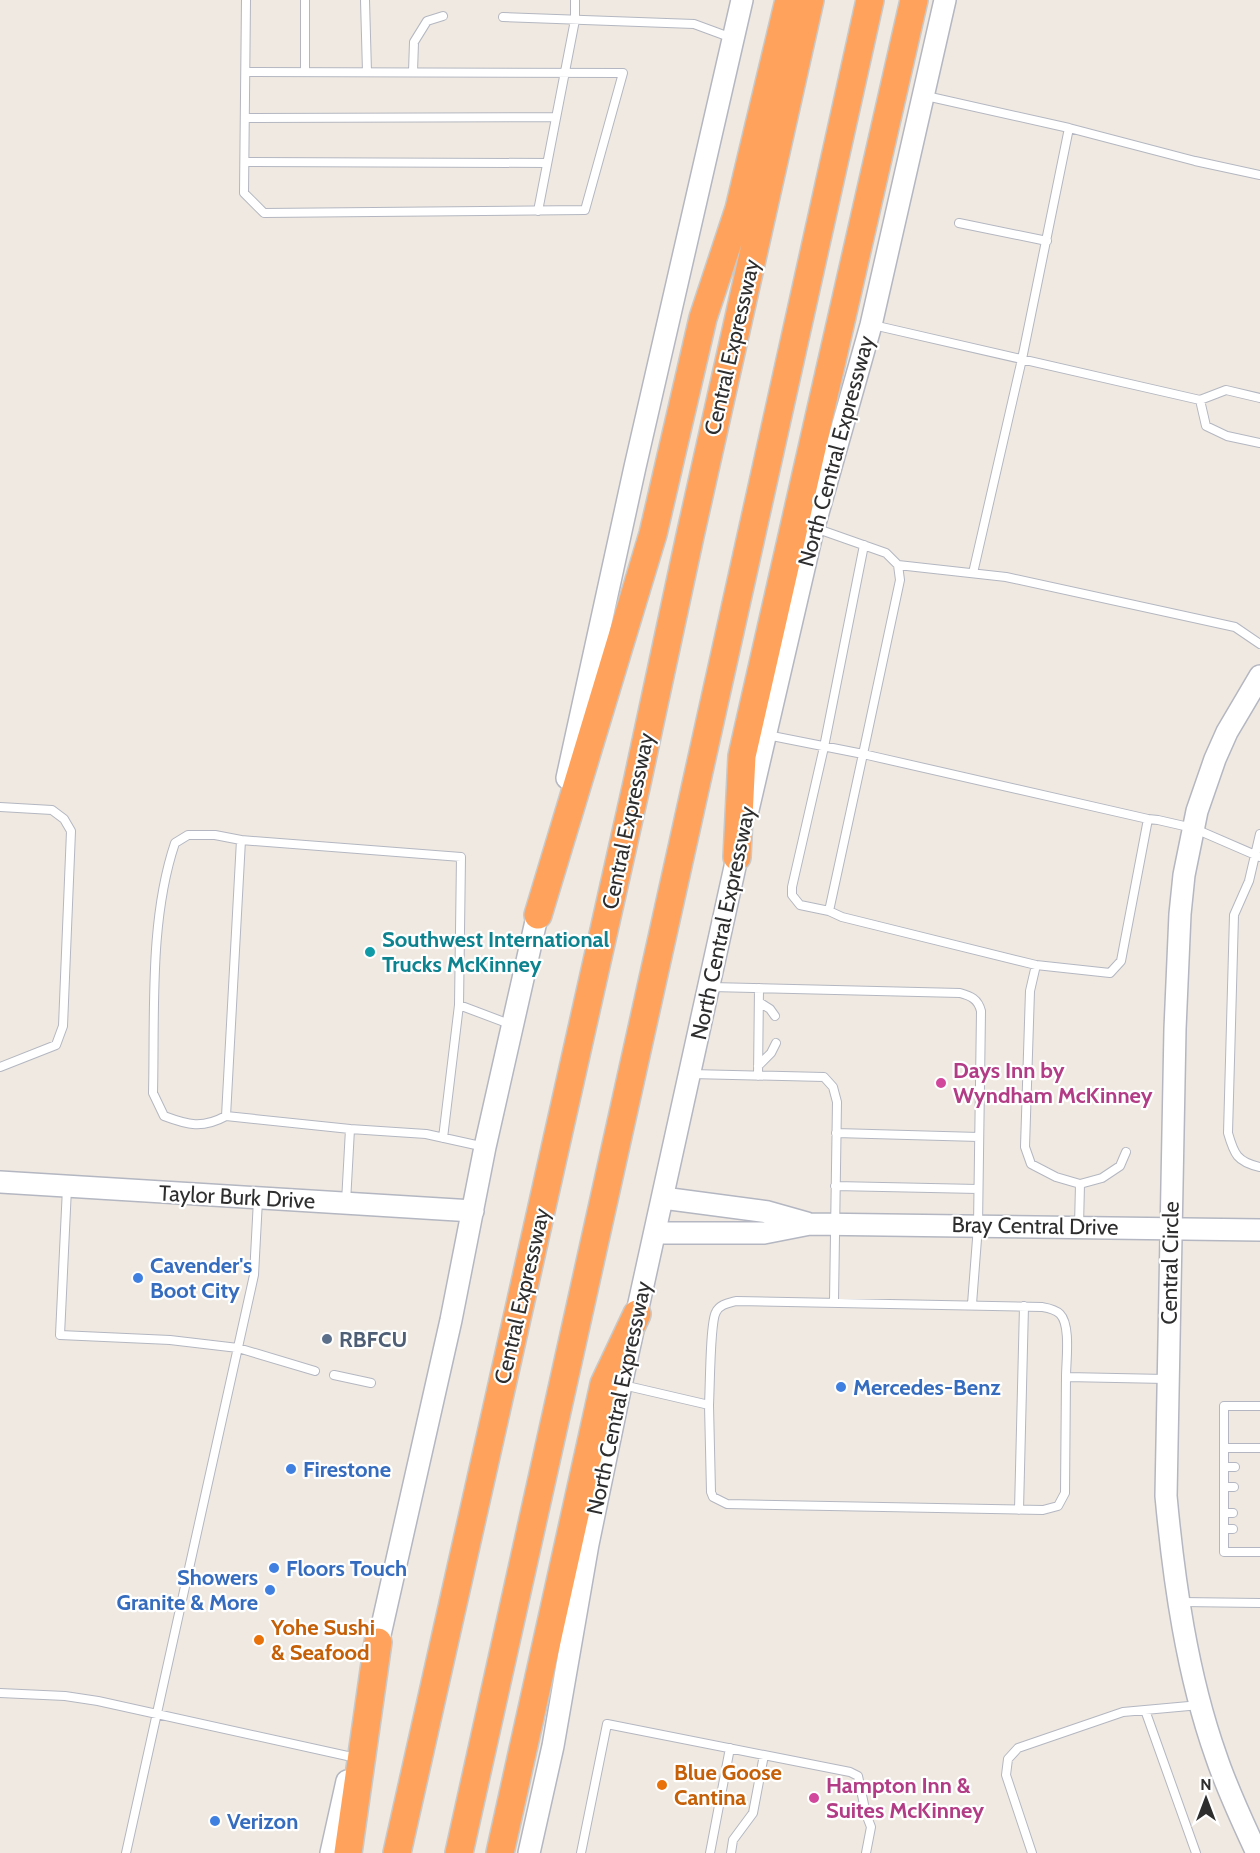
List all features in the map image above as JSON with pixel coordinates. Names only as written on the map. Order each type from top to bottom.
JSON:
[{"type":"highway","points":[[538,915],[653,534],[703,318],[739,208],[789,0]]},
{"type":"highway","name":"Central Expressway","points":[[397,1853],[810,0]]},
{"type":"highway","points":[[459,1853],[870,0]]},
{"type":"highway","points":[[737,857],[742,756],[914,0]]},
{"type":"highway","points":[[500,1853],[604,1384],[637,1314]]},
{"type":"highway","points":[[348,1853],[378,1642]]},
{"type":"main road","points":[[331,1853],[451,1320],[485,1147],[514,1025],[638,455],[742,0]]},
{"type":"main road","name":"North Central Expressway","points":[[533,1852],[588,1544],[737,857],[814,527],[871,325],[945,0]]},
{"type":"main road","name":"Central Circle","points":[[1253,1850],[1216,1756],[1201,1705],[1178,1602],[1166,1496],[1175,1029],[1184,876],[1193,828],[1215,759],[1232,723],[1260,676]]},
{"type":"main road","name":"Taylor Burk Drive","points":[[0,1182],[473,1211]]},
{"type":"main road","name":"Bray Central Drive","points":[[663,1198],[768,1212],[810,1224]]},
{"type":"main road","name":"Bray Central Drive","points":[[655,1233],[764,1233],[810,1224],[1260,1230]]},
{"type":"lane","points":[[246,0],[244,193],[264,213],[585,210],[623,73],[246,72]]},
{"type":"lane","points":[[304,72],[305,0]]},
{"type":"lane","points":[[365,0],[367,72]]},
{"type":"lane","points":[[538,211],[575,20],[575,0]]},
{"type":"lane","points":[[413,72],[414,42],[427,21],[443,16]]},
{"type":"lane","points":[[503,17],[694,24],[734,38]]},
{"type":"lane","points":[[924,96],[1070,128],[1195,161],[1260,175]]},
{"type":"lane","points":[[246,118],[555,117]]},
{"type":"lane","points":[[973,573],[1022,359],[1070,128]]},
{"type":"lane","points":[[245,162],[547,163]]},
{"type":"lane","points":[[959,223],[1047,241]]},
{"type":"lane","points":[[871,325],[1200,400],[1226,390],[1260,398]]},
{"type":"lane","points":[[1200,400],[1206,426],[1227,436],[1260,443]]},
{"type":"lane","points":[[814,527],[886,553],[898,565],[900,580],[829,911]]},
{"type":"lane","points":[[864,545],[824,747],[792,887],[792,895],[800,905],[1036,965],[1110,973],[1121,961],[1148,819]]},
{"type":"lane","points":[[898,565],[1006,577],[1235,627],[1260,644]]},
{"type":"lane","points":[[765,735],[863,754],[1193,828],[1258,855]]},
{"type":"lane","points":[[0,807],[52,810],[64,819],[71,831],[63,1026],[56,1045],[0,1067]]},
{"type":"lane","points":[[1260,834],[1258,855],[1234,915],[1228,1133],[1233,1150],[1241,1161],[1260,1167]]},
{"type":"lane","points":[[443,1138],[459,1005],[461,857],[241,840],[215,835],[188,835],[175,843],[169,860],[159,915],[153,1093],[164,1116],[187,1124],[212,1124],[226,1116],[350,1129],[426,1134],[443,1138],[485,1147]]},
{"type":"lane","points":[[226,1116],[241,840]]},
{"type":"lane","points":[[1036,965],[1030,991],[1025,1147],[1031,1164],[1056,1178],[1080,1184],[1102,1178],[1120,1166],[1126,1152]]},
{"type":"lane","points":[[710,987],[960,993],[972,996],[980,1004],[978,1226],[972,1304]]},
{"type":"lane","points":[[758,1076],[759,988]]},
{"type":"lane","points":[[759,1002],[770,1009],[775,1016]]},
{"type":"lane","points":[[459,1005],[514,1025]]},
{"type":"lane","points":[[758,1065],[771,1053],[776,1043]]},
{"type":"lane","points":[[690,1074],[824,1077],[833,1087],[837,1102],[834,1301]]},
{"type":"lane","points":[[346,1203],[350,1129]]},
{"type":"lane","points":[[836,1133],[979,1137]]},
{"type":"lane","points":[[1079,1227],[1080,1184]]},
{"type":"lane","points":[[67,1186],[60,1335],[170,1340],[238,1348],[315,1371]]},
{"type":"lane","points":[[835,1186],[978,1189]]},
{"type":"lane","points":[[126,1853],[254,1275],[258,1198]]},
{"type":"lane","points":[[736,1300],[834,1301],[1024,1306],[1054,1310],[1062,1315],[1066,1327],[1065,1493],[1058,1506],[1051,1509],[1019,1510],[727,1504],[713,1497],[709,1405],[713,1325],[716,1312],[723,1305],[736,1300]]},
{"type":"lane","points":[[1019,1510],[1024,1306]]},
{"type":"lane","points":[[334,1375],[371,1383]]},
{"type":"lane","points":[[1066,1377],[1167,1379]]},
{"type":"lane","points":[[621,1385],[709,1405]]},
{"type":"lane","points":[[1260,1406],[1224,1406],[1224,1552],[1260,1552]]},
{"type":"lane","points":[[1224,1448],[1260,1448]]},
{"type":"lane","points":[[1224,1467],[1235,1467]]},
{"type":"lane","points":[[1224,1487],[1234,1487]]},
{"type":"lane","points":[[1224,1513],[1233,1513]]},
{"type":"lane","points":[[1224,1529],[1233,1529]]},
{"type":"lane","points":[[1178,1602],[1260,1603]]},
{"type":"lane","points":[[0,1693],[65,1696],[98,1701],[352,1757]]},
{"type":"lane","points":[[1032,1853],[1006,1775],[1008,1759],[1018,1748],[1122,1712],[1201,1705]]},
{"type":"lane","points":[[1145,1710],[1196,1853]]},
{"type":"lane","points":[[581,1853],[607,1724],[850,1772],[858,1776],[871,1827],[866,1853]]},
{"type":"lane","points":[[710,1853],[730,1748]]},
{"type":"lane","points":[[731,1853],[733,1840],[753,1813],[764,1755]]},
{"type":"place","name":"Southwest International Trucks McKinney","points":[[370,952]]},
{"type":"place","name":"Days Inn by Wyndham McKinney","points":[[941,1083]]},
{"type":"place","name":"Cavender's Boot City","points":[[138,1278]]},
{"type":"place","name":"RBFCU","points":[[327,1339]]},
{"type":"place","name":"Mercedes-Benz","points":[[841,1387]]},
{"type":"place","name":"Firestone","points":[[291,1469]]},
{"type":"place","name":"Floors Touch","points":[[274,1568]]},
{"type":"place","name":"Showers Granite & More","points":[[270,1590]]},
{"type":"place","name":"Yohe Sushi & Seafood","points":[[259,1640]]},
{"type":"place","name":"Blue Goose Cantina","points":[[662,1785]]},
{"type":"place","name":"Hampton Inn & Suites McKinney","points":[[814,1798]]},
{"type":"place","name":"Verizon","points":[[215,1821]]}]
